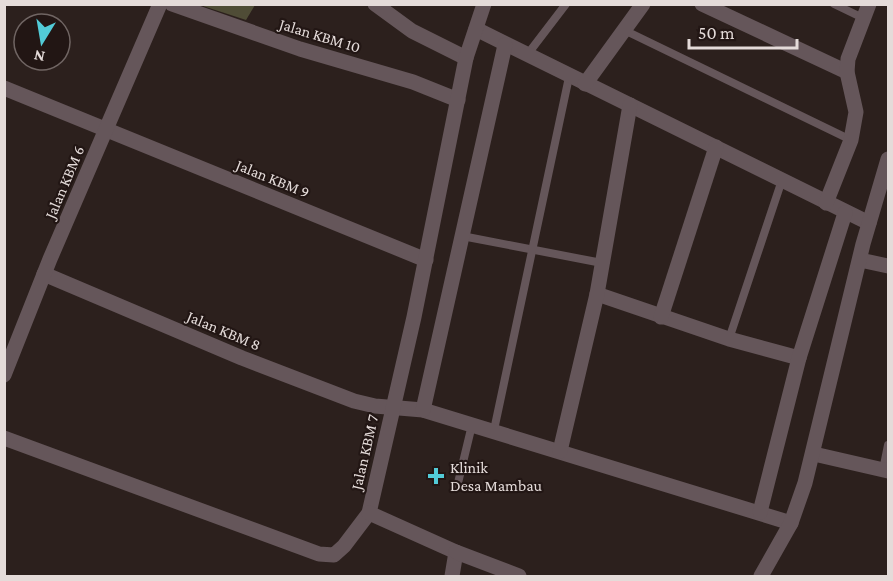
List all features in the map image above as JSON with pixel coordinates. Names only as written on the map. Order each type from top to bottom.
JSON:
[{"type":"street","name":"Jalan KBM 6","points":[[4,375],[44,274],[160,4]]},
{"type":"street","name":"Jalan KBM 10","points":[[172,4],[300,49],[413,82],[458,100]]},
{"type":"street","points":[[375,4],[412,31],[466,58]]},
{"type":"street","name":"Jalan KBM 7","points":[[4,438],[319,554],[334,555],[344,546],[369,513],[426,260],[466,58],[484,4]]},
{"type":"street","points":[[585,84],[643,4]]},
{"type":"street","points":[[702,4],[847,72]]},
{"type":"street","points":[[826,202],[851,140],[856,112],[847,72],[852,46],[866,11]]},
{"type":"street","points":[[476,29],[868,223]]},
{"type":"street","points":[[423,410],[505,45]]},
{"type":"street","name":"Jalan KBM 9","points":[[4,88],[426,260]]},
{"type":"street","points":[[560,451],[597,294],[630,105]]},
{"type":"street","points":[[661,317],[716,147]]},
{"type":"street","points":[[761,576],[791,523],[814,454],[868,223],[888,159]]},
{"type":"street","points":[[760,512],[799,358],[845,213]]},
{"type":"street","points":[[860,260],[888,266]]},
{"type":"street","name":"Jalan KBM 8","points":[[44,274],[242,358],[354,401],[393,408],[423,410],[791,523]]},
{"type":"street","points":[[597,294],[729,339],[799,358]]},
{"type":"street","points":[[814,454],[886,470]]},
{"type":"street","points":[[369,513],[456,552],[519,576]]},
{"type":"street","points":[[452,576],[456,552]]},
{"type":"lane","points":[[527,55],[566,4]]},
{"type":"lane","points":[[834,4],[866,11]]},
{"type":"lane","points":[[624,30],[851,140]]},
{"type":"lane","points":[[494,430],[569,77]]},
{"type":"lane","points":[[729,339],[782,180]]},
{"type":"lane","points":[[462,236],[602,262]]},
{"type":"lane","points":[[457,487],[472,425]]},
{"type":"lane","points":[[886,470],[888,445]]},
{"type":"shaded area","points":[[200,5],[255,5],[246,20]]},
{"type":"place","name":"Klinik Desa Mambau","points":[[436,476]]}]
